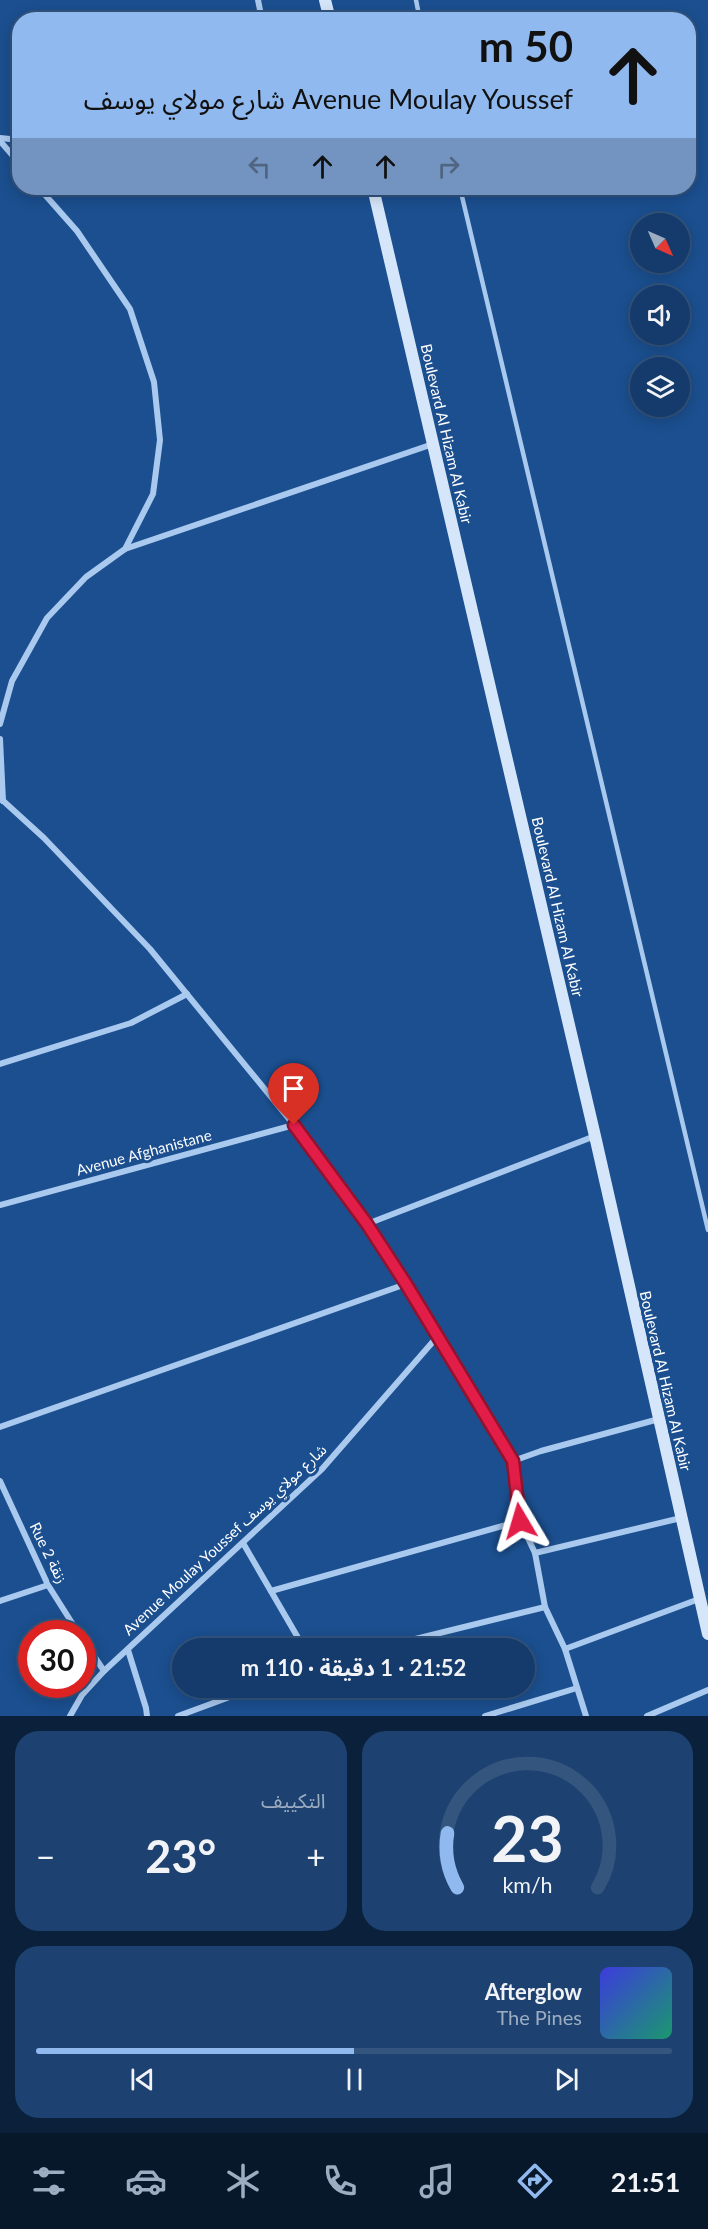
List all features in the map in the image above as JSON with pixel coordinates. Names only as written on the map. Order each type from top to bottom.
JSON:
[{"type":"main road","name":"Boulevard Al Hizam Al Kabir","points":[[375,195],[595,1136],[708,1635]]},
{"type":"street","points":[[0,140],[12,154]]},
{"type":"street","points":[[45,195],[77,231],[130,309],[154,382],[160,440],[153,494],[125,549]]},
{"type":"street","points":[[0,724],[12,681],[47,618],[86,577],[125,549],[433,444]]},
{"type":"street","points":[[0,739],[1,801],[44,838],[150,949],[294,1125],[367,1224],[513,1461],[520,1521],[535,1553],[545,1607],[565,1649],[586,1716]]},
{"type":"street","points":[[0,1064],[131,1023],[187,994]]},
{"type":"street","name":"Avenue Afghanistane","points":[[0,1205],[294,1125]]},
{"type":"street","points":[[367,1224],[595,1136]]},
{"type":"street","points":[[0,1426],[406,1284]]},
{"type":"street","name":"Avenue Moulay Youssef شارع مولاي يوسف","points":[[70,1716],[82,1695],[104,1671],[322,1469],[437,1337]]},
{"type":"street","points":[[513,1461],[541,1451],[659,1419]]},
{"type":"street","name":"Rue 2 زنقة","points":[[0,1481],[48,1585],[70,1620]]},
{"type":"street","points":[[535,1553],[681,1518]]},
{"type":"street","points":[[271,1591],[520,1521]]},
{"type":"street","points":[[243,1543],[298,1638]]},
{"type":"street","points":[[0,1601],[48,1585]]},
{"type":"street","points":[[565,1649],[699,1599]]},
{"type":"street","points":[[419,1638],[545,1607]]},
{"type":"street","points":[[128,1650],[147,1708],[147,1716]]},
{"type":"street","points":[[96,1659],[104,1671]]},
{"type":"street","points":[[485,1716],[577,1688]]},
{"type":"street","points":[[647,1716],[708,1690]]},
{"type":"street","points":[[178,1716],[227,1698]]},
{"type":"lane","points":[[462,195],[708,1230]]},
{"type":"route","points":[[294,1125],[367,1224],[504,1445],[513,1461],[520,1521]]}]
